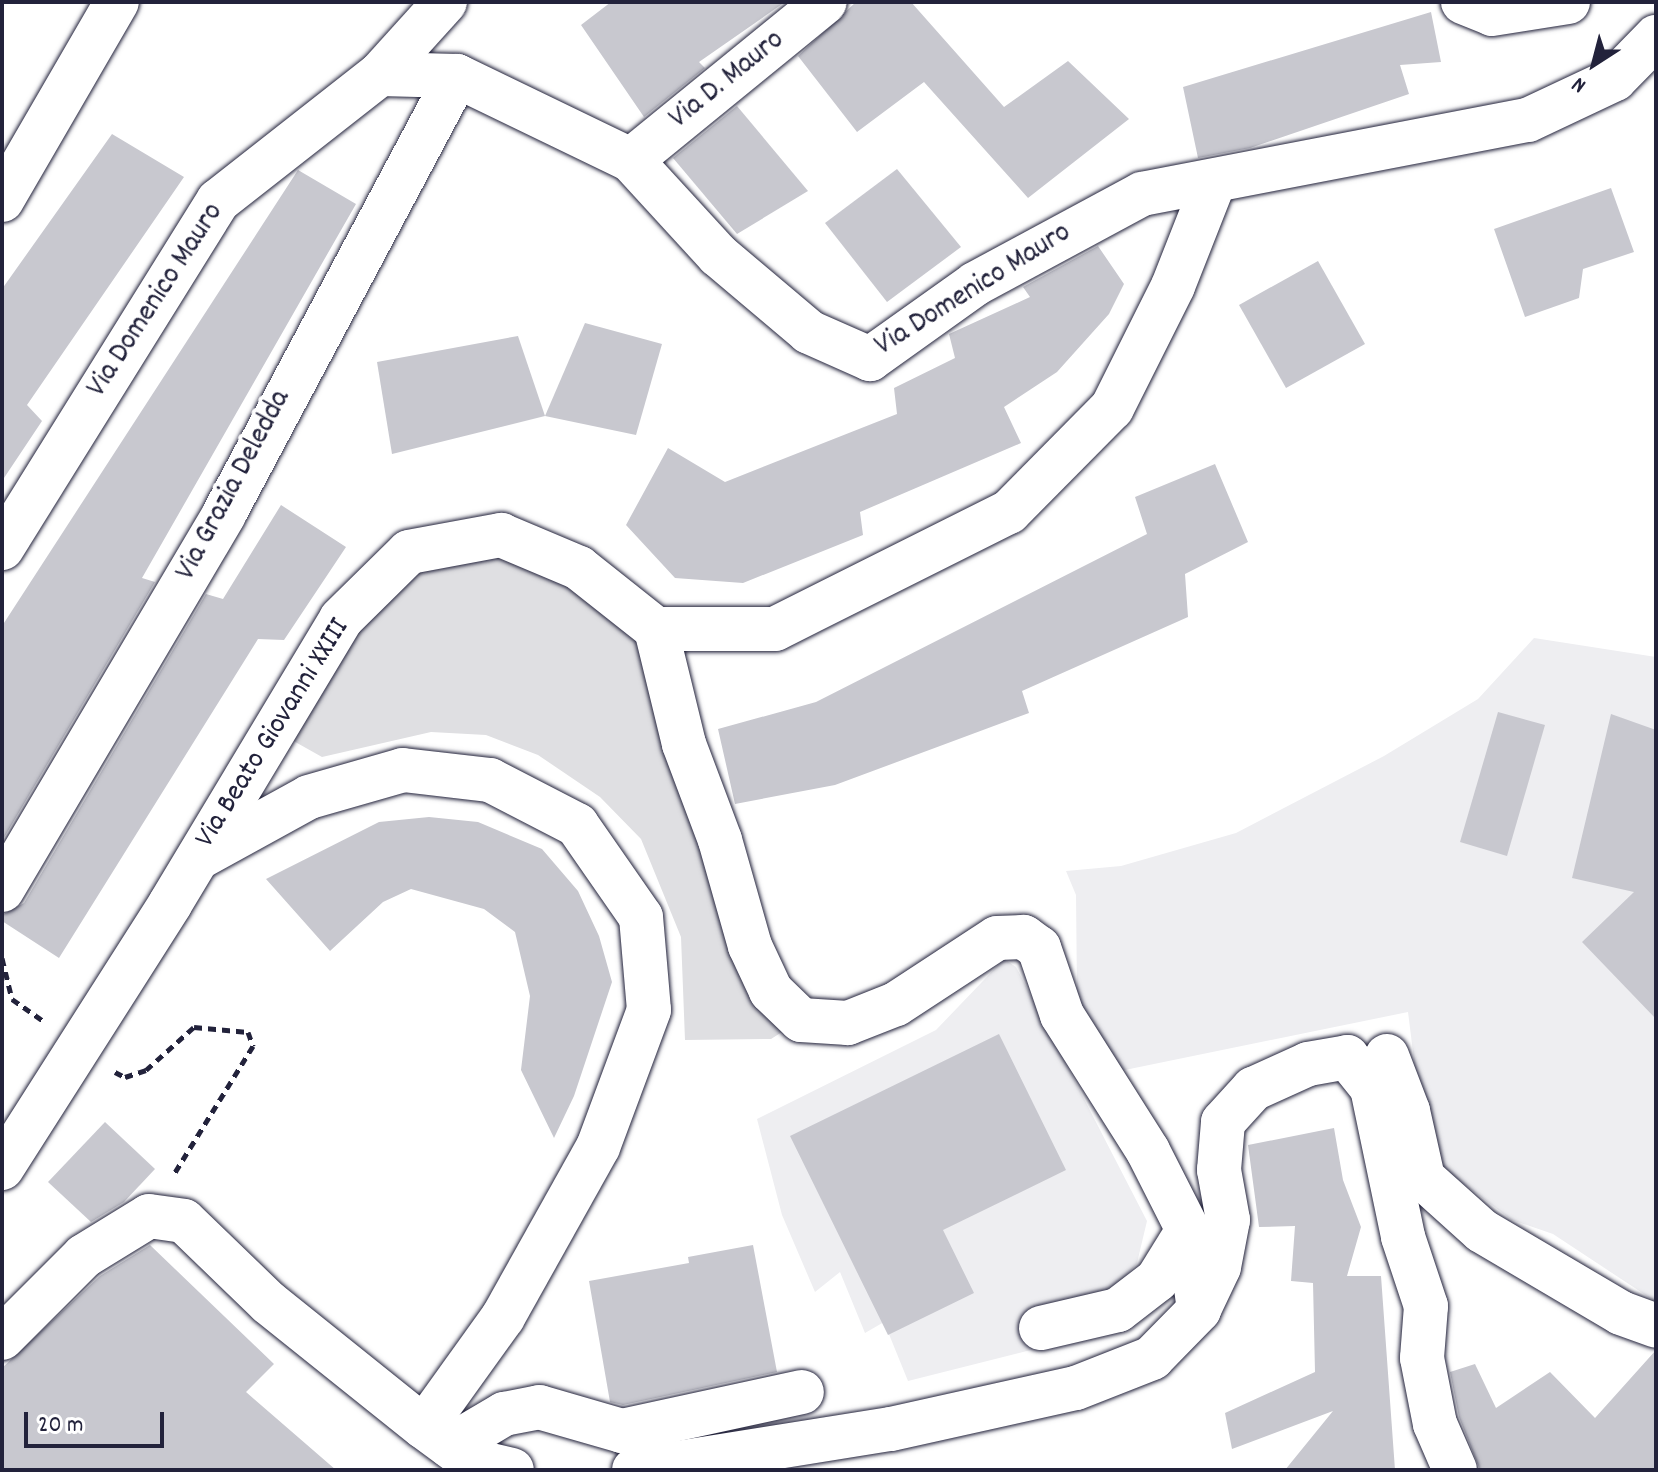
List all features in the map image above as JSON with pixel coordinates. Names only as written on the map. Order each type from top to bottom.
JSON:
[{"type":"street","points":[[2,200],[117,2]]},
{"type":"street","points":[[380,74],[445,2]]},
{"type":"street","name":"Via D. Mauro","points":[[631,160],[825,2]]},
{"type":"street","points":[[1463,2],[1492,14],[1568,2]]},
{"type":"street","points":[[1199,1310],[1188,1230],[1148,1151],[1062,1015],[1039,948],[1024,937],[997,938],[896,1004],[848,1023],[801,1020],[771,991],[750,946],[720,840],[684,744],[656,629],[775,629],[1009,512],[1112,408],[1173,286],[1214,182],[1528,120],[1615,79],[1656,37]]},
{"type":"street","name":"Via Domenico Mauro","points":[[2,548],[218,201],[380,74],[457,76],[631,160],[718,255],[809,332],[870,359],[975,284],[1097,215],[1142,194],[1214,182]]},
{"type":"street","name":"Via Grazia Deledda","points":[[2,890],[224,514],[457,76]]},
{"type":"street","name":"Via Beato Giovanni XXIII","points":[[2,1168],[197,858],[341,619],[409,552],[501,535],[579,568],[656,629]]},
{"type":"street","points":[[197,858],[309,797],[403,770],[490,780],[577,825],[641,917],[649,1010],[598,1147],[437,1437]]},
{"type":"street","points":[[1387,1056],[1408,1111],[1423,1178],[1482,1231],[1621,1313],[1656,1326]]},
{"type":"street","points":[[634,1470],[891,1429],[1076,1388],[1152,1358],[1199,1310],[1219,1267],[1228,1220],[1219,1170],[1223,1122],[1253,1089],[1308,1064],[1347,1057],[1372,1088],[1403,1237],[1426,1306],[1422,1358],[1435,1424],[1455,1470]]},
{"type":"street","points":[[2,1338],[84,1256],[149,1216],[184,1221],[269,1303],[437,1437],[469,1460],[512,1470]]},
{"type":"street","points":[[1041,1328],[1118,1310],[1157,1280],[1188,1230]]},
{"type":"street","points":[[437,1437],[504,1414],[539,1407],[622,1431],[802,1392]]},
{"type":"path","points":[[2,958],[12,999],[125,1077],[146,1070],[194,1027],[248,1032],[253,1046],[149,1216]]},
{"type":"shaded area","points":[[501,535],[656,629],[684,744],[801,1020],[771,1039],[685,1040],[681,937],[641,839],[600,797],[538,755],[486,735],[431,732],[322,757],[274,730],[409,552]]},
{"type":"shaded area","points":[[1534,638],[1656,657],[1656,1302],[1553,1234],[1512,1220],[1444,1169],[1418,1092],[1408,1012],[1115,1072],[1077,994],[1076,895],[1066,871],[1121,866],[1236,833],[1384,756],[1478,699]]},
{"type":"shaded area","points":[[1004,959],[1016,967],[1147,1221],[1137,1263],[1116,1287],[1040,1310],[1043,1347],[908,1381],[884,1322],[865,1333],[840,1272],[815,1292],[782,1215],[757,1119],[936,1030]]},
{"type":"building","points":[[611,2],[785,2],[699,62],[705,68],[644,117],[581,25]]},
{"type":"building","points":[[856,2],[911,2],[1004,107],[1068,61],[1129,119],[1028,198],[924,82],[857,132],[798,56]]},
{"type":"building","points":[[1431,12],[1441,62],[1400,65],[1409,94],[1250,148],[1198,158],[1183,87]]},
{"type":"building","points":[[737,106],[808,191],[737,234],[673,158]]},
{"type":"building","points":[[112,134],[184,177],[27,405],[42,421],[2,481],[2,289]]},
{"type":"building","points":[[897,169],[961,247],[887,302],[825,223]]},
{"type":"building","points":[[298,170],[356,204],[142,578],[155,582],[2,841],[2,626]]},
{"type":"building","points":[[1611,188],[1634,252],[1583,269],[1579,298],[1525,317],[1494,229]]},
{"type":"building","points":[[1098,246],[1124,284],[1109,314],[1057,372],[1004,407],[1021,443],[860,512],[863,535],[743,583],[675,578],[626,525],[668,448],[725,482],[897,414],[894,388],[955,358],[949,334],[1030,297],[1023,287]]},
{"type":"building","points":[[1318,261],[1365,344],[1286,388],[1239,305]]},
{"type":"building","points":[[585,323],[662,344],[636,435],[545,416]]},
{"type":"building","points":[[518,336],[545,416],[392,454],[377,362]]},
{"type":"building","points":[[1215,464],[1248,542],[1185,574],[1188,617],[1022,691],[1029,713],[835,785],[735,804],[718,729],[816,702],[1147,534],[1135,497]]},
{"type":"building","points":[[281,505],[346,547],[284,640],[258,639],[59,958],[2,921],[2,915],[24,903],[206,594],[223,599]]},
{"type":"building","points":[[1498,712],[1545,725],[1507,856],[1460,842]]},
{"type":"building","points":[[1611,714],[1656,730],[1656,1019],[1582,942],[1634,892],[1572,878]]},
{"type":"building","points":[[429,817],[478,822],[542,849],[578,891],[599,936],[612,982],[574,1096],[554,1138],[521,1070],[530,996],[515,932],[484,909],[411,889],[383,902],[330,951],[266,879],[379,822]]},
{"type":"building","points":[[999,1034],[1066,1170],[943,1230],[974,1293],[888,1335],[790,1136]]},
{"type":"building","points":[[105,1122],[155,1169],[124,1202],[91,1222],[48,1182]]},
{"type":"building","points":[[1334,1128],[1343,1180],[1361,1227],[1347,1276],[1381,1276],[1395,1470],[1285,1470],[1333,1411],[1232,1449],[1225,1413],[1315,1372],[1313,1283],[1291,1281],[1295,1226],[1259,1227],[1248,1145]]},
{"type":"building","points":[[150,1245],[274,1364],[246,1392],[336,1470],[2,1470],[2,1368],[100,1276]]},
{"type":"building","points":[[753,1245],[777,1372],[623,1405],[610,1402],[589,1281],[689,1263],[688,1257]]},
{"type":"building","points":[[1656,1350],[1656,1470],[1480,1470],[1459,1417],[1450,1372],[1475,1364],[1496,1408],[1550,1372],[1595,1418]]}]
